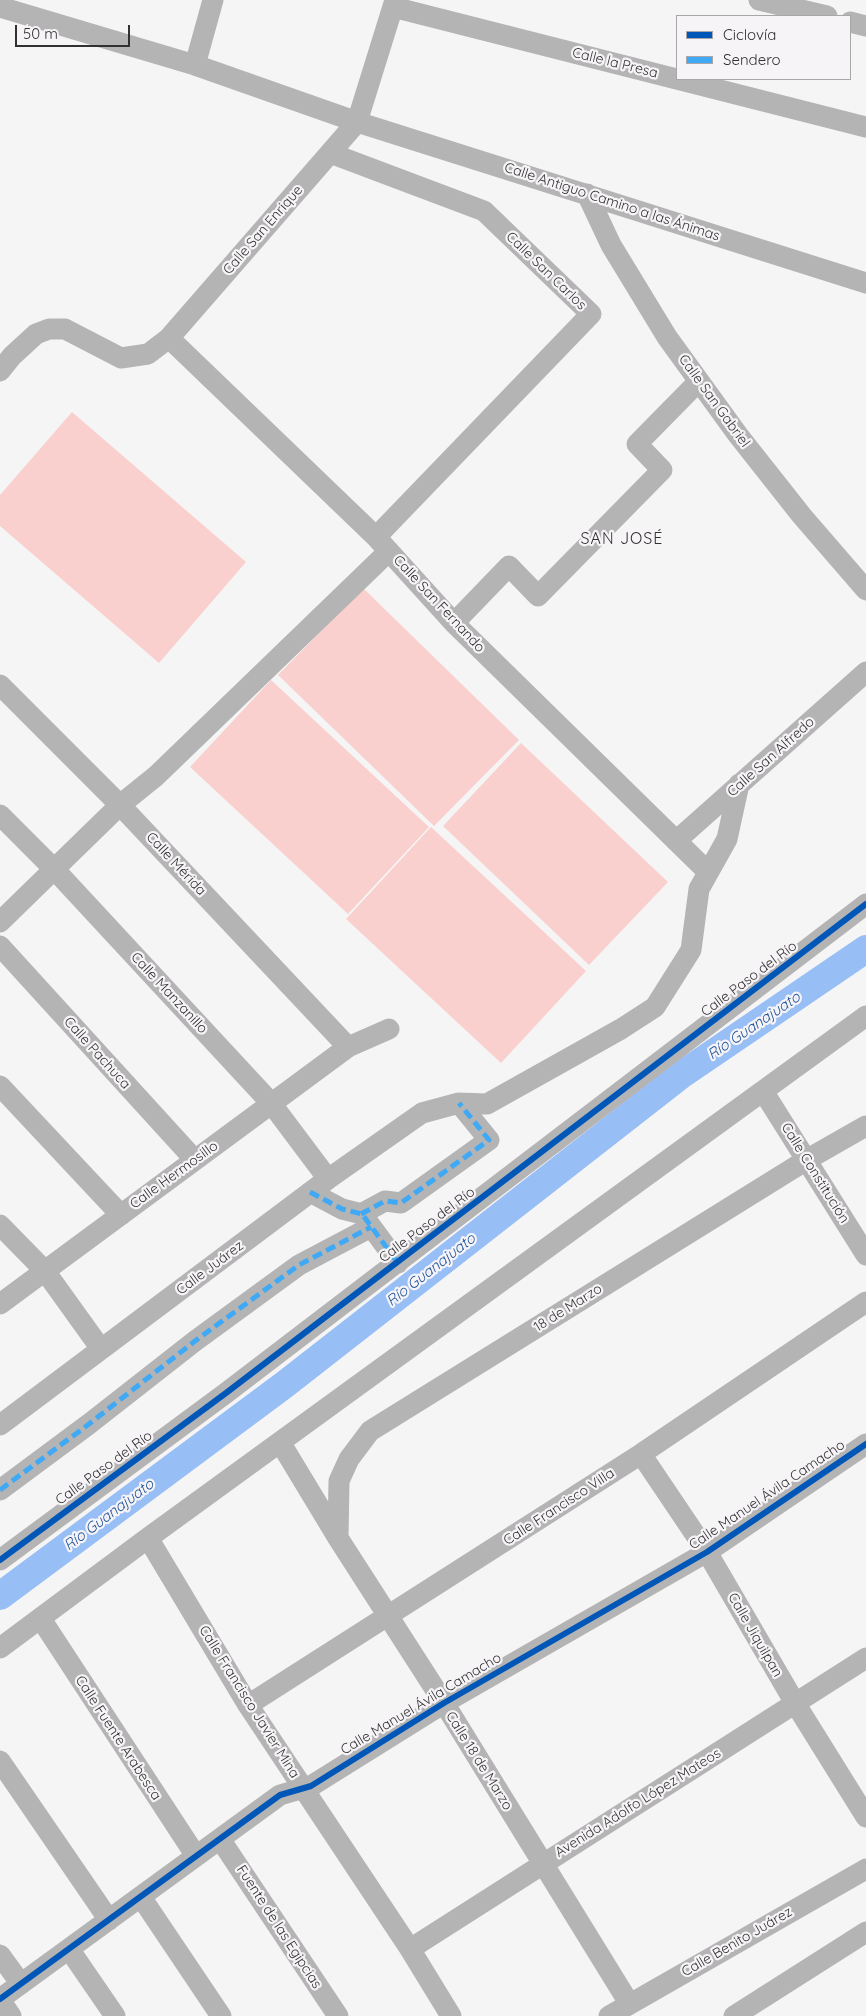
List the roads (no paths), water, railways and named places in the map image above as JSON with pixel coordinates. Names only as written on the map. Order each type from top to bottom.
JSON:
[{"type":"street","points":[[195,65],[213,0]]},
{"type":"street","points":[[759,0],[823,15]]},
{"type":"street","points":[[357,122],[394,3]]},
{"type":"street","name":"Calle la Presa","points":[[394,3],[676,77]]},
{"type":"street","name":"Calle Antiguo Camino a las Ánimas","points":[[0,6],[23,6],[357,122],[866,283]]},
{"type":"street","points":[[851,22],[866,26]]},
{"type":"street","name":"Calle la Presa","points":[[687,80],[866,127]]},
{"type":"street","name":"Calle San Enrique","points":[[4,360],[36,334],[49,329],[65,328],[121,358],[148,354],[170,338],[357,122]]},
{"type":"street","name":"Calle San Carlos","points":[[330,153],[484,211],[591,314],[382,544]]},
{"type":"street","name":"Calle San Gabriel","points":[[587,194],[611,246],[668,338],[738,435],[802,516],[866,590]]},
{"type":"street","name":"Calle San Fernando","points":[[170,338],[382,544],[454,623],[708,872]]},
{"type":"street","points":[[454,623],[509,566],[538,596],[662,470],[637,444],[699,381]]},
{"type":"street","points":[[0,922],[120,805],[156,776],[382,544]]},
{"type":"street","name":"Calle San Alfredo","points":[[676,841],[866,672]]},
{"type":"street","name":"Calle Mérida","points":[[0,685],[120,805],[348,1047]]},
{"type":"street","name":"Calle Juárez","points":[[0,1425],[310,1192],[422,1113],[459,1103],[487,1104],[621,1029],[655,1007],[691,950],[699,888],[727,839],[740,784]]},
{"type":"street","name":"Calle Manzanillo","points":[[0,815],[55,870],[272,1103],[328,1179]]},
{"type":"street","name":"Calle Paso del Río","points":[[0,1560],[226,1393],[866,904]]},
{"type":"street","name":"Calle Pachuca","points":[[0,946],[195,1160]]},
{"type":"street","points":[[0,1648],[148,1538],[866,1016]]},
{"type":"street","name":"Calle Hermosillo","points":[[0,1304],[348,1047],[389,1029]]},
{"type":"street","points":[[0,1086],[121,1215]]},
{"type":"street","name":"Calle Constitución","points":[[763,1091],[808,1159],[866,1255]]},
{"type":"street","points":[[0,1490],[89,1424],[195,1341],[299,1265],[366,1221],[384,1201],[401,1203],[489,1140],[459,1103]]},
{"type":"street","name":"18 de Marzo","points":[[338,1538],[339,1481],[349,1459],[370,1431],[808,1159],[866,1126]]},
{"type":"street","points":[[310,1192],[366,1221],[398,1262]]},
{"type":"street","points":[[0,1225],[45,1271],[101,1349]]},
{"type":"street","name":"Calle Francisco Villa","points":[[248,1705],[642,1454],[866,1302]]},
{"type":"street","name":"Calle 18 de Marzo","points":[[280,1442],[387,1617],[444,1703],[629,2004]]},
{"type":"street","name":"Calle Manuel Ávila Camacho","points":[[0,1999],[280,1795],[311,1786],[444,1703],[707,1552],[866,1444]]},
{"type":"street","name":"Calle Jiquilpan","points":[[642,1454],[707,1552],[795,1703],[866,1817]]},
{"type":"street","name":"Calle Francisco Javier Mina","points":[[148,1538],[248,1705],[410,1949],[451,2016]]},
{"type":"street","name":"Calle Fuente Arabesca","points":[[40,1619],[196,1856]]},
{"type":"street","name":"Avenida Adolfo López Mateos","points":[[410,1949],[866,1658]]},
{"type":"street","points":[[0,1762],[109,1920]]},
{"type":"street","name":"Fuente de las Egipcias","points":[[220,1839],[338,2016]]},
{"type":"street","name":"Calle Benito Juárez","points":[[610,2016],[866,1868]]},
{"type":"street","points":[[141,1897],[221,2016]]},
{"type":"street","points":[[734,2016],[866,1932]]},
{"type":"street","points":[[69,1949],[116,2016]]},
{"type":"street","points":[[0,1955],[21,1984]]},
{"type":"street","points":[[0,1999],[11,2016]]},
{"type":"waterway","name":"Río Guanajuato","points":[[0,1596],[284,1385],[681,1075],[866,949]]},
{"type":"district","name":"SAN JOSÉ","points":[[622,539]]}]
